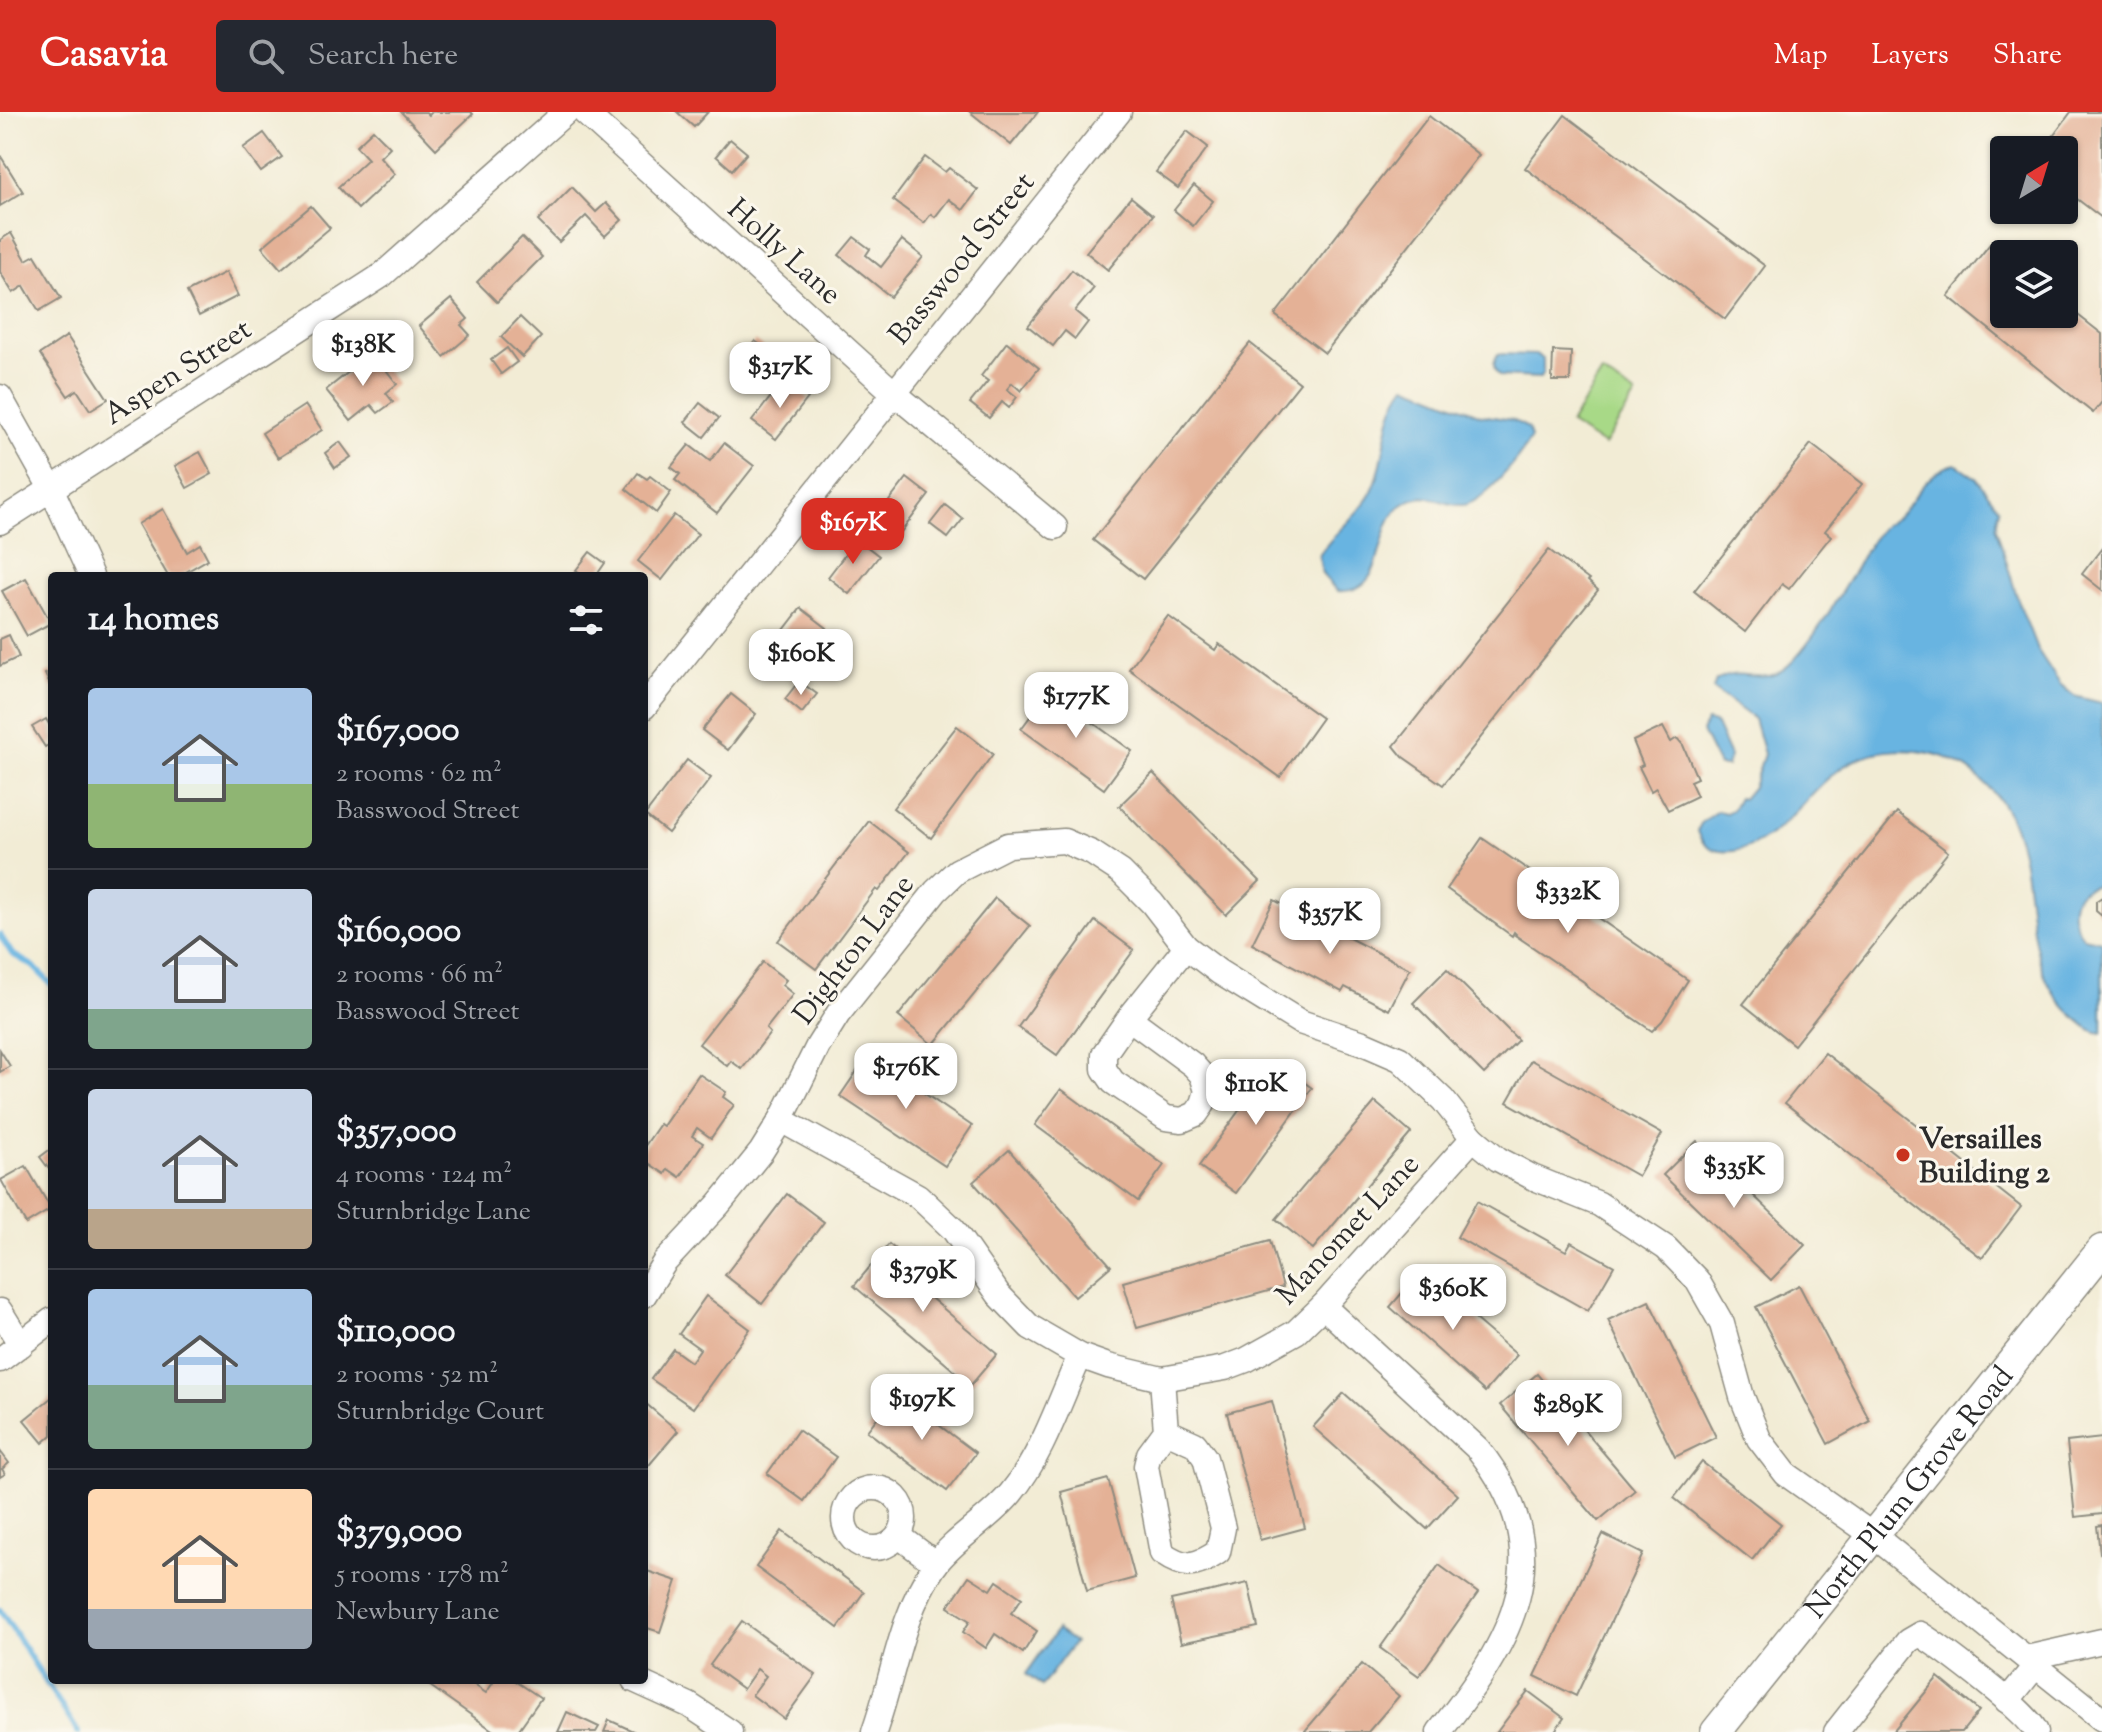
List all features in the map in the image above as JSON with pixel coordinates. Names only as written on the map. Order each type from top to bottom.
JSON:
[{"type":"street","name":"Aspen Street","points":[[0,522],[381,276],[566,112]]},
{"type":"street","name":"Holly Lane","points":[[584,112],[894,393],[1055,527]]},
{"type":"street","name":"Basswood Street","points":[[648,702],[1119,112]]},
{"type":"street","points":[[0,397],[52,490],[89,572]]},
{"type":"street","name":"Dighton Lane","points":[[648,1289],[664,1263],[719,1204],[761,1152],[838,1014],[936,891],[957,871],[1008,845],[1064,841],[1092,853],[1121,872],[1152,903],[1186,947],[1219,972],[1300,1022],[1400,1059],[1443,1100],[1473,1138],[1498,1159],[1532,1177],[1599,1204],[1666,1248],[1697,1280],[1722,1324],[1742,1397],[1759,1439],[1786,1474],[1874,1536],[2102,1719]]},
{"type":"street","points":[[1129,1018],[1202,1075],[1207,1091],[1196,1114],[1182,1120],[1166,1118],[1113,1082],[1104,1069],[1104,1054],[1129,1018],[1186,947]]},
{"type":"street","name":"Manomet Lane","points":[[781,1120],[918,1196],[953,1229],[999,1295],[1030,1327],[1080,1356],[1162,1379],[1197,1375],[1246,1360],[1296,1332],[1323,1306],[1473,1138]]},
{"type":"street","name":"North Plum Grove Road","points":[[1716,1732],[2102,1250]]},
{"type":"street","points":[[1323,1306],[1478,1449],[1499,1474],[1515,1515],[1521,1583],[1515,1606],[1496,1654],[1439,1732]]},
{"type":"street","points":[[0,1311],[21,1345]]},
{"type":"street","points":[[0,1360],[48,1323]]},
{"type":"street","points":[[874,1732],[909,1614],[936,1564],[1009,1496],[1034,1462],[1080,1356]]},
{"type":"street","points":[[1162,1379],[1166,1431],[1149,1454],[1146,1466],[1162,1553],[1177,1564],[1201,1564],[1218,1552],[1223,1528],[1205,1458],[1195,1444],[1166,1431]]},
{"type":"street","points":[[899,1536],[936,1564]]},
{"type":"street","points":[[1836,1732],[1908,1641],[1920,1634],[2007,1701],[2034,1724],[2036,1732]]},
{"type":"street","points":[[2007,1701],[2032,1662],[2102,1641]]},
{"type":"street","points":[[643,1684],[689,1705],[730,1732]]},
{"type":"green space","points":[[1602,373],[1636,395],[1604,445],[1570,424]]},
{"type":"water","points":[[1498,354],[1537,355],[1543,359],[1543,372],[1540,378],[1499,376],[1494,366]]},
{"type":"water","points":[[1406,385],[1481,415],[1512,420],[1528,428],[1531,438],[1501,478],[1471,503],[1454,505],[1426,497],[1402,505],[1393,515],[1373,571],[1365,582],[1354,589],[1337,591],[1322,574],[1319,556],[1371,493],[1381,466],[1393,410]]},
{"type":"water","points":[[1956,464],[1976,478],[1999,508],[1996,528],[2037,649],[2060,684],[2074,696],[2102,703],[2102,885],[2083,890],[2077,896],[2073,911],[2083,937],[2102,941],[2102,1033],[2077,1019],[2055,996],[2042,968],[2021,846],[2010,818],[1993,792],[1968,769],[1954,761],[1907,750],[1864,756],[1830,777],[1764,839],[1736,851],[1726,852],[1709,847],[1697,831],[1702,822],[1717,811],[1726,813],[1733,809],[1739,798],[1743,799],[1753,787],[1764,754],[1754,719],[1713,689],[1716,681],[1737,674],[1763,677],[1783,670],[1810,640],[1875,536],[1903,512],[1932,476]]},
{"type":"water","points":[[1707,721],[1715,723],[1730,756],[1727,766],[1719,766],[1702,732]]},
{"type":"water","points":[[1057,1630],[1074,1642],[1042,1686],[1026,1674]]},
{"type":"building","points":[[401,112],[426,112],[429,115],[432,112],[473,114],[436,149]]},
{"type":"building","points":[[677,112],[708,112],[694,127]]},
{"type":"building","points":[[970,112],[1038,112],[1011,145]]},
{"type":"building","points":[[2071,112],[2102,112],[2102,218],[2078,200],[2078,136],[2053,136]]},
{"type":"building","points":[[1565,115],[1765,266],[1725,319],[1525,168]]},
{"type":"building","points":[[1429,116],[1479,155],[1325,353],[1275,315]]},
{"type":"building","points":[[373,130],[390,147],[380,157],[395,174],[358,209],[338,187],[368,159],[356,146]]},
{"type":"building","points":[[1187,131],[1208,147],[1178,188],[1156,172]]},
{"type":"building","points":[[264,133],[282,157],[261,172],[243,148]]},
{"type":"building","points":[[730,139],[747,153],[732,170],[716,156]]},
{"type":"building","points":[[0,155],[23,192],[0,206]]},
{"type":"building","points":[[925,157],[945,172],[949,168],[978,190],[963,210],[949,199],[935,217],[931,214],[924,223],[893,200]]},
{"type":"building","points":[[1194,185],[1213,201],[1193,226],[1174,210]]},
{"type":"building","points":[[572,187],[596,212],[606,203],[622,220],[605,236],[586,216],[559,242],[538,221]]},
{"type":"building","points":[[1131,197],[1153,215],[1108,270],[1086,252]]},
{"type":"building","points":[[311,206],[330,228],[281,269],[262,247]]},
{"type":"building","points":[[11,233],[26,260],[35,255],[61,298],[39,311],[24,286],[13,293],[0,272],[0,240]]},
{"type":"building","points":[[522,237],[542,257],[497,302],[477,282]]},
{"type":"building","points":[[854,237],[870,249],[866,255],[881,267],[902,240],[923,257],[891,297],[839,255]]},
{"type":"building","points":[[1990,244],[1990,328],[2078,328],[2078,315],[2102,334],[2102,402],[2093,413],[1948,296]]},
{"type":"building","points":[[1072,270],[1094,288],[1075,311],[1088,322],[1075,339],[1065,331],[1053,346],[1028,326]]},
{"type":"building","points":[[226,272],[238,296],[199,316],[187,292]]},
{"type":"building","points":[[451,299],[468,319],[461,325],[470,335],[444,357],[419,326]]},
{"type":"building","points":[[520,317],[541,337],[522,357],[501,337]]},
{"type":"building","points":[[67,336],[108,399],[90,410],[77,390],[68,396],[40,354]]},
{"type":"building","points":[[755,341],[773,354],[758,373],[741,360]]},
{"type":"building","points":[[1007,342],[1039,368],[1021,391],[1012,383],[1007,389],[1017,397],[1009,408],[1002,402],[989,418],[970,403],[988,381],[981,376]]},
{"type":"building","points":[[1250,343],[1300,383],[1143,579],[1093,540]]},
{"type":"building","points":[[507,348],[517,362],[501,374],[491,360]]},
{"type":"building","points":[[1553,351],[1571,352],[1570,381],[1552,381]]},
{"type":"building","points":[[373,353],[397,384],[386,393],[393,402],[378,413],[371,405],[351,421],[326,390]]},
{"type":"building","points":[[784,380],[808,398],[776,439],[752,421]]},
{"type":"building","points":[[700,403],[719,418],[704,437],[685,422]]},
{"type":"building","points":[[305,405],[322,430],[278,458],[262,433]]},
{"type":"building","points":[[340,442],[351,457],[335,468],[325,453]]},
{"type":"building","points":[[724,443],[754,466],[717,513],[675,480],[680,474],[671,467],[689,445],[710,461]]},
{"type":"building","points":[[1811,444],[1862,484],[1825,531],[1831,536],[1789,589],[1782,584],[1745,632],[1694,591]]},
{"type":"building","points":[[200,452],[212,474],[187,488],[175,466]]},
{"type":"building","points":[[638,473],[647,479],[650,476],[671,492],[656,513],[626,489]]},
{"type":"building","points":[[907,478],[929,495],[901,532],[879,514]]},
{"type":"building","points":[[945,505],[963,519],[948,538],[930,524]]},
{"type":"building","points":[[163,509],[187,552],[200,544],[208,559],[186,572],[166,572],[138,524]]},
{"type":"building","points":[[674,515],[698,534],[662,580],[638,561]]},
{"type":"building","points":[[857,539],[879,556],[849,594],[828,577]]},
{"type":"building","points":[[2102,548],[2102,590],[2082,574]]},
{"type":"building","points":[[1549,550],[1598,590],[1443,785],[1403,757],[1394,746]]},
{"type":"building","points":[[590,552],[605,563],[599,572],[576,570]]},
{"type":"building","points":[[26,578],[48,618],[48,625],[27,636],[2,591]]},
{"type":"building","points":[[801,608],[827,628],[810,650],[818,656],[800,679],[767,652]]},
{"type":"building","points":[[1168,616],[1215,650],[1219,644],[1322,718],[1280,777],[1129,669]]},
{"type":"building","points":[[9,635],[19,657],[0,666],[0,639]]},
{"type":"building","points":[[799,681],[817,694],[802,713],[785,699]]},
{"type":"building","points":[[1049,691],[1132,751],[1104,789],[1021,729]]},
{"type":"building","points":[[731,694],[756,714],[728,750],[702,730]]},
{"type":"building","points":[[46,719],[48,745],[45,747],[32,727]]},
{"type":"building","points":[[957,726],[993,754],[931,838],[893,808]]},
{"type":"building","points":[[1663,727],[1671,742],[1677,738],[1683,745],[1697,778],[1690,781],[1697,796],[1668,810],[1656,788],[1651,791],[1639,767],[1643,765],[1633,741]]},
{"type":"building","points":[[687,760],[711,778],[668,833],[648,817],[648,811]]},
{"type":"building","points":[[1153,773],[1260,881],[1226,915],[1119,806]]},
{"type":"building","points":[[1897,812],[1948,852],[1794,1045],[1743,1004]]},
{"type":"building","points":[[869,821],[909,852],[879,891],[876,889],[816,969],[778,941]]},
{"type":"building","points":[[1482,838],[1688,980],[1662,1021],[1652,1031],[1514,932],[1512,936],[1447,889]]},
{"type":"building","points":[[2102,897],[2102,916],[2096,911],[2096,901]]},
{"type":"building","points":[[995,898],[1030,926],[933,1045],[898,1016]]},
{"type":"building","points":[[1274,900],[1410,969],[1389,1010],[1345,987],[1342,992],[1252,944]]},
{"type":"building","points":[[1095,921],[1134,950],[1057,1055],[1018,1027]]},
{"type":"building","points":[[763,962],[786,980],[782,985],[793,994],[766,1029],[770,1033],[742,1069],[731,1061],[727,1066],[699,1044]]},
{"type":"building","points":[[1447,969],[1518,1040],[1484,1074],[1413,1003]]},
{"type":"building","points":[[0,1050],[10,1066],[0,1072]]},
{"type":"building","name":"Versailles Building 2","points":[[1825,1053],[2021,1207],[1982,1258],[1785,1103]]},
{"type":"building","points":[[868,1055],[972,1126],[945,1166],[840,1096]]},
{"type":"building","points":[[1531,1060],[1662,1134],[1638,1176],[1507,1102]]},
{"type":"building","points":[[1275,1061],[1312,1088],[1236,1193],[1199,1166]]},
{"type":"building","points":[[699,1074],[726,1092],[723,1097],[734,1105],[711,1138],[697,1128],[692,1136],[703,1143],[680,1177],[668,1169],[665,1174],[648,1163],[648,1141],[660,1124],[663,1126]]},
{"type":"building","points":[[1061,1089],[1164,1165],[1138,1201],[1035,1125]]},
{"type":"building","points":[[1375,1102],[1411,1133],[1313,1249],[1276,1219]]},
{"type":"building","points":[[1697,1141],[1805,1245],[1771,1280],[1663,1175]]},
{"type":"building","points":[[1009,1150],[1111,1266],[1075,1297],[973,1182]]},
{"type":"building","points":[[48,1151],[48,1168],[40,1157]]},
{"type":"building","points":[[26,1166],[48,1204],[48,1211],[26,1224],[1,1180]]},
{"type":"building","points":[[787,1194],[824,1222],[762,1304],[725,1275]]},
{"type":"building","points":[[1477,1201],[1566,1251],[1571,1242],[1614,1266],[1588,1311],[1457,1237]]},
{"type":"building","points":[[1270,1241],[1283,1287],[1137,1328],[1123,1282]]},
{"type":"building","points":[[889,1244],[927,1276],[918,1287],[997,1354],[971,1385],[854,1286]]},
{"type":"building","points":[[1420,1272],[1517,1355],[1485,1392],[1390,1307]]},
{"type":"building","points":[[1799,1285],[1870,1421],[1828,1444],[1756,1307]]},
{"type":"building","points":[[706,1296],[750,1329],[693,1408],[651,1379],[673,1349],[691,1362],[700,1349],[679,1334]]},
{"type":"building","points":[[1649,1301],[1716,1437],[1675,1457],[1608,1320]]},
{"type":"building","points":[[1537,1374],[1635,1490],[1598,1521],[1500,1405]]},
{"type":"building","points":[[896,1393],[976,1453],[947,1491],[867,1431]]},
{"type":"building","points":[[1344,1393],[1458,1495],[1427,1529],[1313,1427]]},
{"type":"building","points":[[48,1400],[48,1439],[43,1443],[24,1420]]},
{"type":"building","points":[[1272,1401],[1305,1528],[1260,1540],[1227,1413]]},
{"type":"building","points":[[648,1405],[678,1431],[648,1466]]},
{"type":"building","points":[[798,1430],[836,1457],[804,1501],[767,1474]]},
{"type":"building","points":[[2102,1438],[2102,1514],[2075,1517],[2067,1442]]},
{"type":"building","points":[[0,1451],[9,1463],[2,1469],[5,1474],[0,1477]]},
{"type":"building","points":[[1702,1462],[1781,1524],[1752,1560],[1674,1498]]},
{"type":"building","points":[[1108,1479],[1135,1578],[1087,1591],[1061,1492]]},
{"type":"building","points":[[2102,1525],[2102,1552],[2100,1553],[2097,1526]]},
{"type":"building","points":[[782,1531],[864,1592],[838,1628],[756,1567]]},
{"type":"building","points":[[1603,1534],[1643,1554],[1576,1696],[1535,1676]]},
{"type":"building","points":[[1439,1565],[1478,1593],[1419,1676],[1380,1648]]},
{"type":"building","points":[[648,1571],[677,1581],[660,1632],[648,1628]]},
{"type":"building","points":[[969,1576],[991,1590],[997,1581],[1022,1598],[1011,1613],[1037,1631],[1023,1653],[995,1634],[986,1648],[963,1632],[970,1621],[948,1607]]},
{"type":"building","points":[[1248,1583],[1258,1627],[1181,1643],[1171,1600]]},
{"type":"building","points":[[742,1621],[816,1675],[784,1719],[752,1695],[766,1676],[757,1669],[743,1689],[710,1665]]},
{"type":"building","points":[[1362,1664],[1399,1696],[1368,1732],[1304,1732]]},
{"type":"building","points":[[1938,1677],[1979,1711],[1962,1732],[1893,1732]]},
{"type":"building","points":[[427,1684],[473,1684],[486,1693],[492,1684],[520,1684],[541,1698],[517,1732],[495,1732]]},
{"type":"building","points":[[1528,1691],[1564,1718],[1554,1732],[1497,1732]]},
{"type":"building","points":[[567,1712],[599,1727],[596,1732],[558,1732]]},
{"type":"building","points":[[609,1720],[635,1732],[604,1732]]},
{"type":"waterway","points":[[0,935],[12,954],[33,966],[48,981]]},
{"type":"waterway","points":[[0,1610],[78,1732]]},
{"type":"place","name":"Versailles Building 2","points":[[1903,1155]]}]
